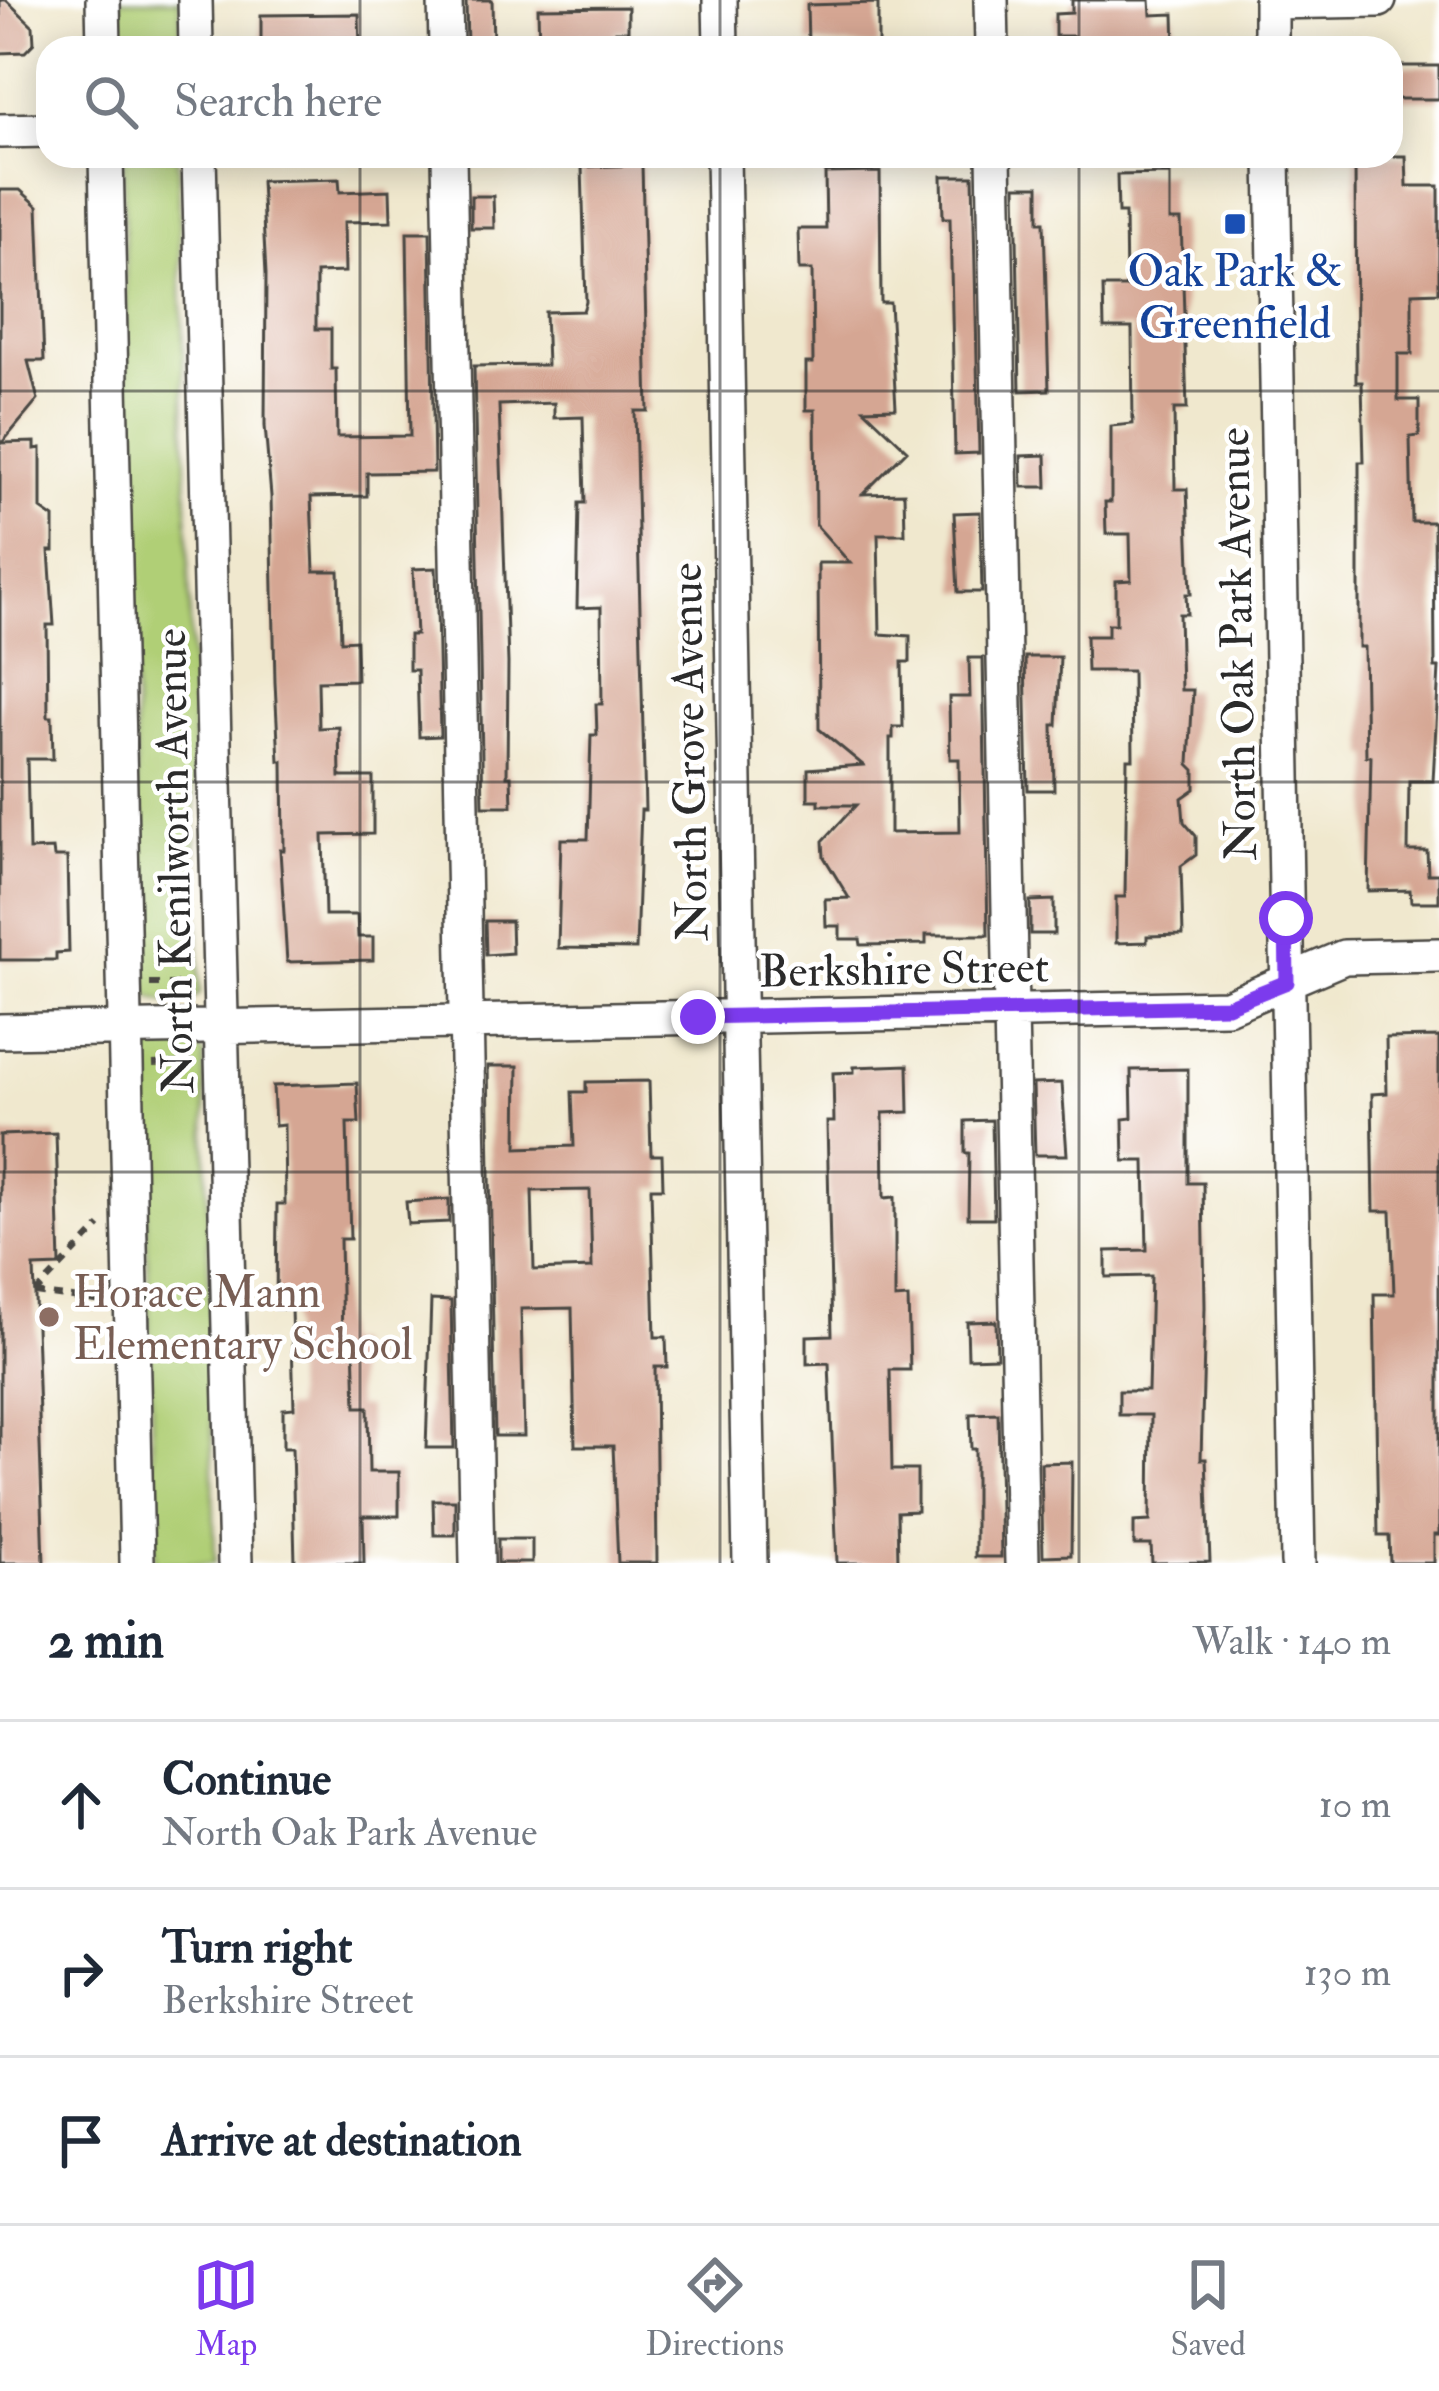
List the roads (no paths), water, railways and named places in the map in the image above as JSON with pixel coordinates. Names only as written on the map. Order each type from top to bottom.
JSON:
[{"type":"street","points":[[103,0],[104,36]]},
{"type":"street","points":[[195,0],[196,36]]},
{"type":"street","points":[[446,0],[446,36]]},
{"type":"street","points":[[720,0],[721,36]]},
{"type":"street","points":[[991,0],[992,36]]},
{"type":"street","points":[[1271,36],[1271,1],[1379,0]]},
{"type":"street","points":[[0,131],[36,130]]},
{"type":"street","name":"North Kenilworth Avenue","points":[[113,168],[137,1563]]},
{"type":"street","name":"North Kenilworth Avenue","points":[[189,168],[222,1027],[235,1563]]},
{"type":"street","points":[[449,168],[477,1563]]},
{"type":"street","name":"North Grove Avenue","points":[[722,168],[751,1563]]},
{"type":"street","points":[[994,168],[1022,1563]]},
{"type":"street","name":"North Oak Park Avenue","points":[[1273,168],[1298,1563]]},
{"type":"street","name":"Berkshire Street","points":[[0,1031],[1227,1006],[1344,957],[1439,955]]},
{"type":"place","name":"Oak Park & Greenfield","points":[[1235,224]]},
{"type":"place","name":"Horace Mann Elementary School","points":[[49,1317]]}]
